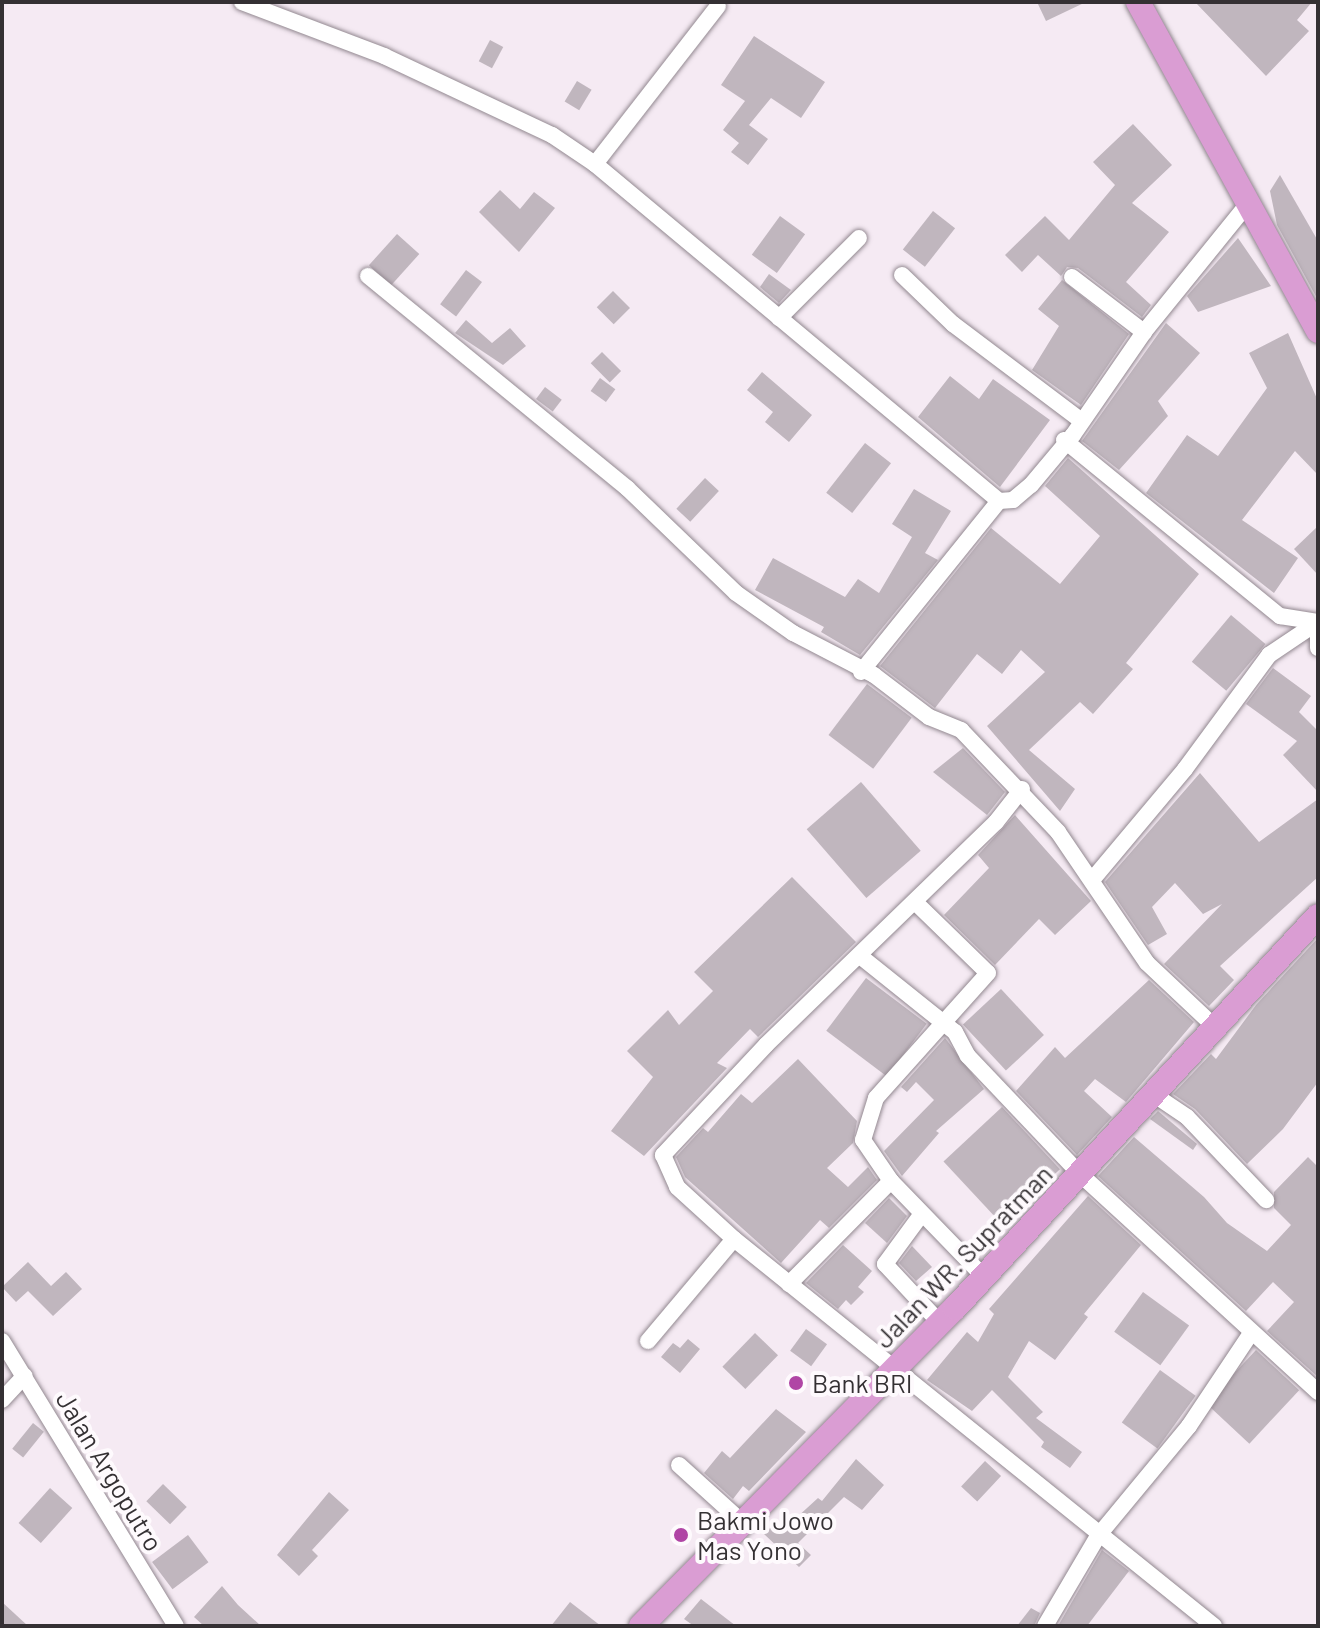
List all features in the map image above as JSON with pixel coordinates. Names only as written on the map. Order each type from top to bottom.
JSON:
[{"type":"main road","points":[[1138,2],[1318,331]]},
{"type":"main road","name":"Jalan WR. Supratman","points":[[641,1626],[984,1277],[1318,916]]},
{"type":"street","points":[[242,2],[468,92],[552,135],[595,164],[999,501],[1013,500],[1031,485],[1064,440],[1073,435],[1079,419],[1144,332],[1247,205]]},
{"type":"street","points":[[595,164],[718,6]]},
{"type":"street","points":[[779,318],[859,238]]},
{"type":"street","points":[[902,275],[953,324],[1079,419]]},
{"type":"street","points":[[368,276],[627,488],[736,593],[861,672],[874,675],[929,717],[961,730],[1022,789],[1092,880],[1147,963],[1215,1027]]},
{"type":"street","points":[[1072,277],[1144,332]]},
{"type":"street","points":[[1064,440],[1280,616],[1318,623]]},
{"type":"street","points":[[861,672],[999,501]]},
{"type":"street","points":[[1318,623],[1318,648]]},
{"type":"street","points":[[1092,880],[1185,769],[1269,655],[1318,623]]},
{"type":"street","points":[[1022,789],[916,903],[766,1045],[663,1155],[677,1187],[734,1239],[892,1372],[1214,1626]]},
{"type":"street","points":[[916,903],[988,973],[869,1110],[863,1140],[891,1181],[921,1215],[984,1277]]},
{"type":"street","points":[[860,956],[943,1026],[955,1032],[968,1056],[1080,1174],[1318,1392]]},
{"type":"street","points":[[1153,1094],[1187,1117],[1266,1200]]},
{"type":"street","points":[[789,1284],[891,1181]]},
{"type":"street","points":[[921,1215],[885,1264],[940,1323]]},
{"type":"street","points":[[648,1341],[734,1239]]},
{"type":"street","points":[[1045,1626],[1098,1536],[1189,1426],[1251,1333]]},
{"type":"street","name":"Jalan Argoputro","points":[[2,1341],[176,1626]]},
{"type":"street","points":[[2,1400],[24,1376]]},
{"type":"street","points":[[679,1465],[743,1523]]},
{"type":"building","points":[[1037,2],[1086,2],[1046,21]]},
{"type":"building","points":[[1195,2],[1312,2],[1297,20],[1309,31],[1266,76]]},
{"type":"building","points":[[754,36],[825,82],[801,118],[771,98],[749,125],[768,139],[748,165],[731,152],[739,143],[723,130],[745,101],[721,85]]},
{"type":"building","points":[[490,40],[503,47],[492,68],[479,61]]},
{"type":"building","points":[[577,81],[592,90],[579,110],[565,102]]},
{"type":"building","points":[[1133,124],[1172,165],[1132,203],[1169,232],[1126,282],[1151,305],[1142,317],[1078,268],[1067,267],[1061,276],[1038,255],[1022,272],[1005,255],[1045,216],[1069,240],[1115,185],[1093,162]]},
{"type":"building","points":[[1280,175],[1318,241],[1318,300],[1277,225],[1270,191]]},
{"type":"building","points":[[500,190],[520,209],[534,192],[555,208],[519,252],[479,212]]},
{"type":"building","points":[[933,211],[955,228],[925,267],[903,250]]},
{"type":"building","points":[[780,216],[805,234],[777,273],[752,255]]},
{"type":"building","points":[[397,234],[419,254],[391,285],[369,265]]},
{"type":"building","points":[[1238,238],[1271,286],[1198,312],[1187,296]]},
{"type":"building","points":[[466,270],[482,282],[456,316],[440,304]]},
{"type":"building","points":[[769,274],[791,290],[779,303],[760,287]]},
{"type":"building","points":[[1062,280],[1129,334],[1081,405],[1032,370],[1059,326],[1038,309]]},
{"type":"building","points":[[613,291],[630,308],[614,324],[597,307]]},
{"type":"building","points":[[466,320],[492,343],[510,328],[526,346],[503,365],[455,333]]},
{"type":"building","points":[[1166,323],[1200,353],[1158,401],[1168,416],[1119,470],[1082,441]]},
{"type":"building","points":[[1288,333],[1318,401],[1318,475],[1295,451],[1242,520],[1298,558],[1274,593],[1146,493],[1187,435],[1218,456],[1267,388],[1249,353]]},
{"type":"building","points":[[602,352],[621,371],[610,382],[591,363]]},
{"type":"building","points":[[762,372],[812,415],[789,442],[765,422],[773,412],[747,390]]},
{"type":"building","points":[[950,376],[979,399],[993,379],[1050,420],[1000,487],[918,417]]},
{"type":"building","points":[[600,378],[615,389],[606,402],[591,391]]},
{"type":"building","points":[[545,387],[562,400],[553,412],[536,399]]},
{"type":"building","points":[[865,443],[891,463],[852,513],[826,493]]},
{"type":"building","points":[[1068,458],[1199,574],[1126,663],[1133,669],[1093,714],[1080,702],[1029,750],[1075,789],[1060,811],[987,726],[1045,672],[1021,650],[1002,674],[977,654],[935,708],[880,666],[991,528],[1060,584],[1100,536],[1045,486]]},
{"type":"building","points":[[705,478],[719,491],[690,522],[676,509]]},
{"type":"building","points":[[914,489],[951,511],[925,553],[938,560],[860,655],[821,632],[824,627],[755,590],[773,558],[845,597],[858,579],[879,593],[912,537],[892,524]]},
{"type":"building","points":[[1318,526],[1318,575],[1294,549]]},
{"type":"building","points":[[1231,615],[1265,644],[1226,691],[1192,662]]},
{"type":"building","points":[[1273,668],[1311,696],[1299,712],[1318,731],[1318,792],[1283,755],[1297,741],[1246,704]]},
{"type":"building","points":[[867,684],[912,718],[873,769],[828,735]]},
{"type":"building","points":[[963,748],[1005,792],[987,815],[933,772]]},
{"type":"building","points":[[1200,773],[1259,842],[1318,799],[1318,877],[1220,966],[1234,980],[1209,1006],[1164,964],[1222,904],[1203,914],[1175,883],[1152,907],[1167,934],[1148,945],[1105,882]]},
{"type":"building","points":[[861,782],[921,851],[866,898],[807,829]]},
{"type":"building","points":[[1015,815],[1091,901],[1055,935],[1039,919],[995,965],[944,915],[989,868],[978,855]]},
{"type":"building","points":[[792,877],[856,942],[758,1037],[750,1029],[717,1063],[727,1068],[644,1156],[611,1131],[653,1077],[627,1051],[668,1010],[679,1025],[713,991],[694,972]]},
{"type":"building","points":[[1318,938],[1318,1082],[1283,1129],[1247,1164],[1195,1109],[1173,1094],[1211,1054],[1216,1059],[1256,1005]]},
{"type":"building","points":[[866,978],[927,1024],[887,1076],[826,1031]]},
{"type":"building","points":[[1149,980],[1194,1022],[1126,1102],[1095,1079],[1084,1091],[1112,1117],[1077,1155],[1016,1091],[1055,1047],[1065,1058]]},
{"type":"building","points":[[1001,989],[1044,1035],[1006,1071],[963,1024]]},
{"type":"building","points":[[945,1038],[984,1089],[936,1131],[939,1133],[902,1176],[884,1151],[934,1100],[916,1082],[907,1092],[901,1087]]},
{"type":"building","points":[[798,1059],[857,1121],[853,1143],[827,1168],[848,1187],[868,1167],[877,1180],[829,1228],[820,1220],[781,1263],[685,1177],[676,1157],[703,1128],[708,1132],[741,1094],[752,1103]]},
{"type":"building","points":[[1002,1107],[1060,1169],[1001,1224],[943,1162]]},
{"type":"building","points":[[1158,1111],[1197,1144],[1193,1150],[1150,1119]]},
{"type":"building","points":[[1134,1137],[1204,1197],[1227,1223],[1267,1251],[1291,1225],[1274,1208],[1274,1192],[1308,1157],[1318,1167],[1318,1377],[1267,1331],[1294,1302],[1273,1282],[1246,1311],[1098,1176]]},
{"type":"building","points":[[1088,1196],[1141,1245],[1084,1314],[1088,1317],[1055,1360],[1029,1341],[1008,1377],[1043,1412],[1036,1418],[1082,1452],[1070,1468],[1041,1447],[1044,1442],[992,1390],[972,1411],[927,1380],[967,1332],[978,1342],[994,1314],[989,1309]]},
{"type":"building","points":[[889,1198],[907,1216],[887,1243],[865,1223]]},
{"type":"building","points":[[843,1245],[872,1271],[858,1287],[864,1292],[851,1305],[846,1300],[838,1309],[806,1283]]},
{"type":"building","points":[[912,1246],[932,1267],[916,1281],[899,1263]]},
{"type":"building","points":[[28,1262],[51,1286],[66,1272],[82,1289],[53,1316],[28,1291],[16,1302],[2,1287]]},
{"type":"building","points":[[1143,1292],[1189,1326],[1160,1365],[1114,1332]]},
{"type":"building","points":[[806,1329],[827,1344],[811,1366],[790,1351]]},
{"type":"building","points":[[755,1333],[778,1355],[745,1389],[722,1367]]},
{"type":"building","points":[[688,1339],[700,1349],[680,1373],[661,1357],[673,1343],[680,1348]]},
{"type":"building","points":[[1256,1350],[1299,1390],[1249,1444],[1206,1403]]},
{"type":"building","points":[[1160,1370],[1196,1396],[1157,1448],[1122,1423]]},
{"type":"building","points":[[776,1409],[806,1432],[749,1491],[743,1486],[733,1499],[704,1473],[722,1451],[730,1458]]},
{"type":"building","points":[[81,1420],[90,1433],[77,1443],[69,1429]]},
{"type":"building","points":[[33,1423],[44,1432],[23,1457],[12,1449]]},
{"type":"building","points":[[856,1459],[884,1485],[862,1510],[844,1497],[798,1543],[811,1555],[799,1567],[764,1534],[776,1522],[784,1529],[818,1498],[822,1501]]},
{"type":"building","points":[[985,1461],[1001,1476],[977,1502],[961,1487]]},
{"type":"building","points":[[163,1484],[187,1507],[170,1524],[146,1501]]},
{"type":"building","points":[[50,1488],[72,1508],[41,1543],[19,1523]]},
{"type":"building","points":[[329,1492],[349,1510],[312,1550],[318,1556],[299,1576],[277,1555]]},
{"type":"building","points":[[188,1535],[208,1562],[173,1589],[152,1562]]},
{"type":"building","points":[[1102,1550],[1129,1571],[1087,1626],[1058,1626]]},
{"type":"building","points":[[222,1586],[261,1626],[204,1626],[194,1617]]},
{"type":"building","points":[[701,1599],[736,1626],[694,1626],[684,1619]]},
{"type":"building","points":[[2,1602],[28,1626],[2,1626]]},
{"type":"building","points":[[570,1602],[601,1626],[551,1626]]},
{"type":"building","points":[[1031,1608],[1040,1613],[1034,1626],[1017,1626]]},
{"type":"place","name":"Bank BRI","points":[[796,1383]]},
{"type":"place","name":"Bakmi Jowo Mas Yono","points":[[681,1535]]}]
